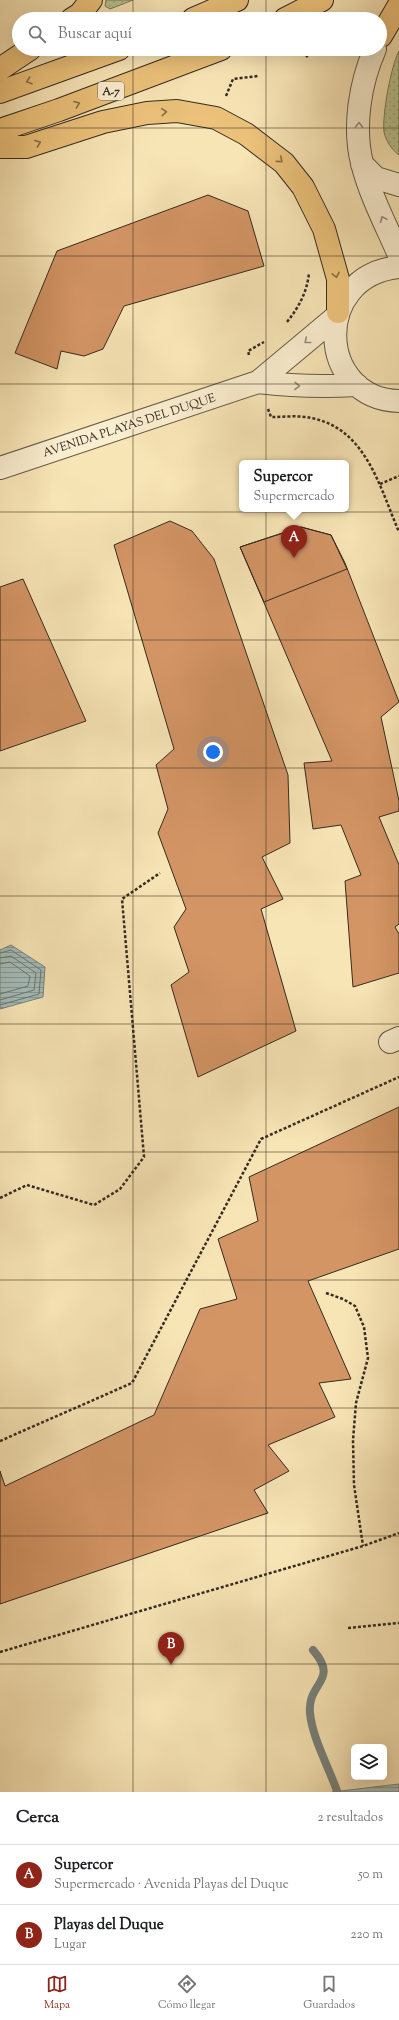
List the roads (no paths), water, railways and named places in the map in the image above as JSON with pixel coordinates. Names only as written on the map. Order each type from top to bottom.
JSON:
[{"type":"highway","points":[[82,12],[91,0]]},
{"type":"highway","points":[[210,12],[238,0]]},
{"type":"highway","points":[[299,12],[322,0]]},
{"type":"highway","points":[[387,27],[399,5]]},
{"type":"highway","points":[[0,69],[20,56]]},
{"type":"highway","points":[[0,92],[100,56]]},
{"type":"highway","name":"A-7","points":[[0,130],[59,110],[202,56]]},
{"type":"highway","points":[[0,147],[26,147],[103,122],[147,113],[177,110],[216,118],[246,134],[284,162],[303,187],[324,229],[338,279],[338,314]]},
{"type":"street","points":[[372,56],[364,88],[358,123],[362,164],[375,199],[399,254]]},
{"type":"street","points":[[362,164],[376,178],[399,185]]},
{"type":"street","points":[[397,407],[373,396],[357,385],[345,371],[337,354],[334,335],[338,314],[345,298],[356,285],[370,275],[381,271],[399,268]]},
{"type":"street","name":"AVENIDA PLAYAS DEL DUQUE","points":[[0,468],[258,382],[338,314]]},
{"type":"street","name":"AVENIDA PLAYAS DEL DUQUE","points":[[258,382],[283,385],[357,385]]},
{"type":"water","points":[[11,945],[45,967],[43,997],[0,1009],[0,950]]},
{"type":"water","points":[[399,1784],[399,1792],[332,1792]]},
{"type":"waterway","points":[[313,1650],[324,1669],[323,1675],[310,1703],[311,1722],[317,1742],[337,1791]]},
{"type":"place","name":"Supercor","points":[[294,558]]},
{"type":"place","name":"Playas del Duque","points":[[171,1665]]}]
